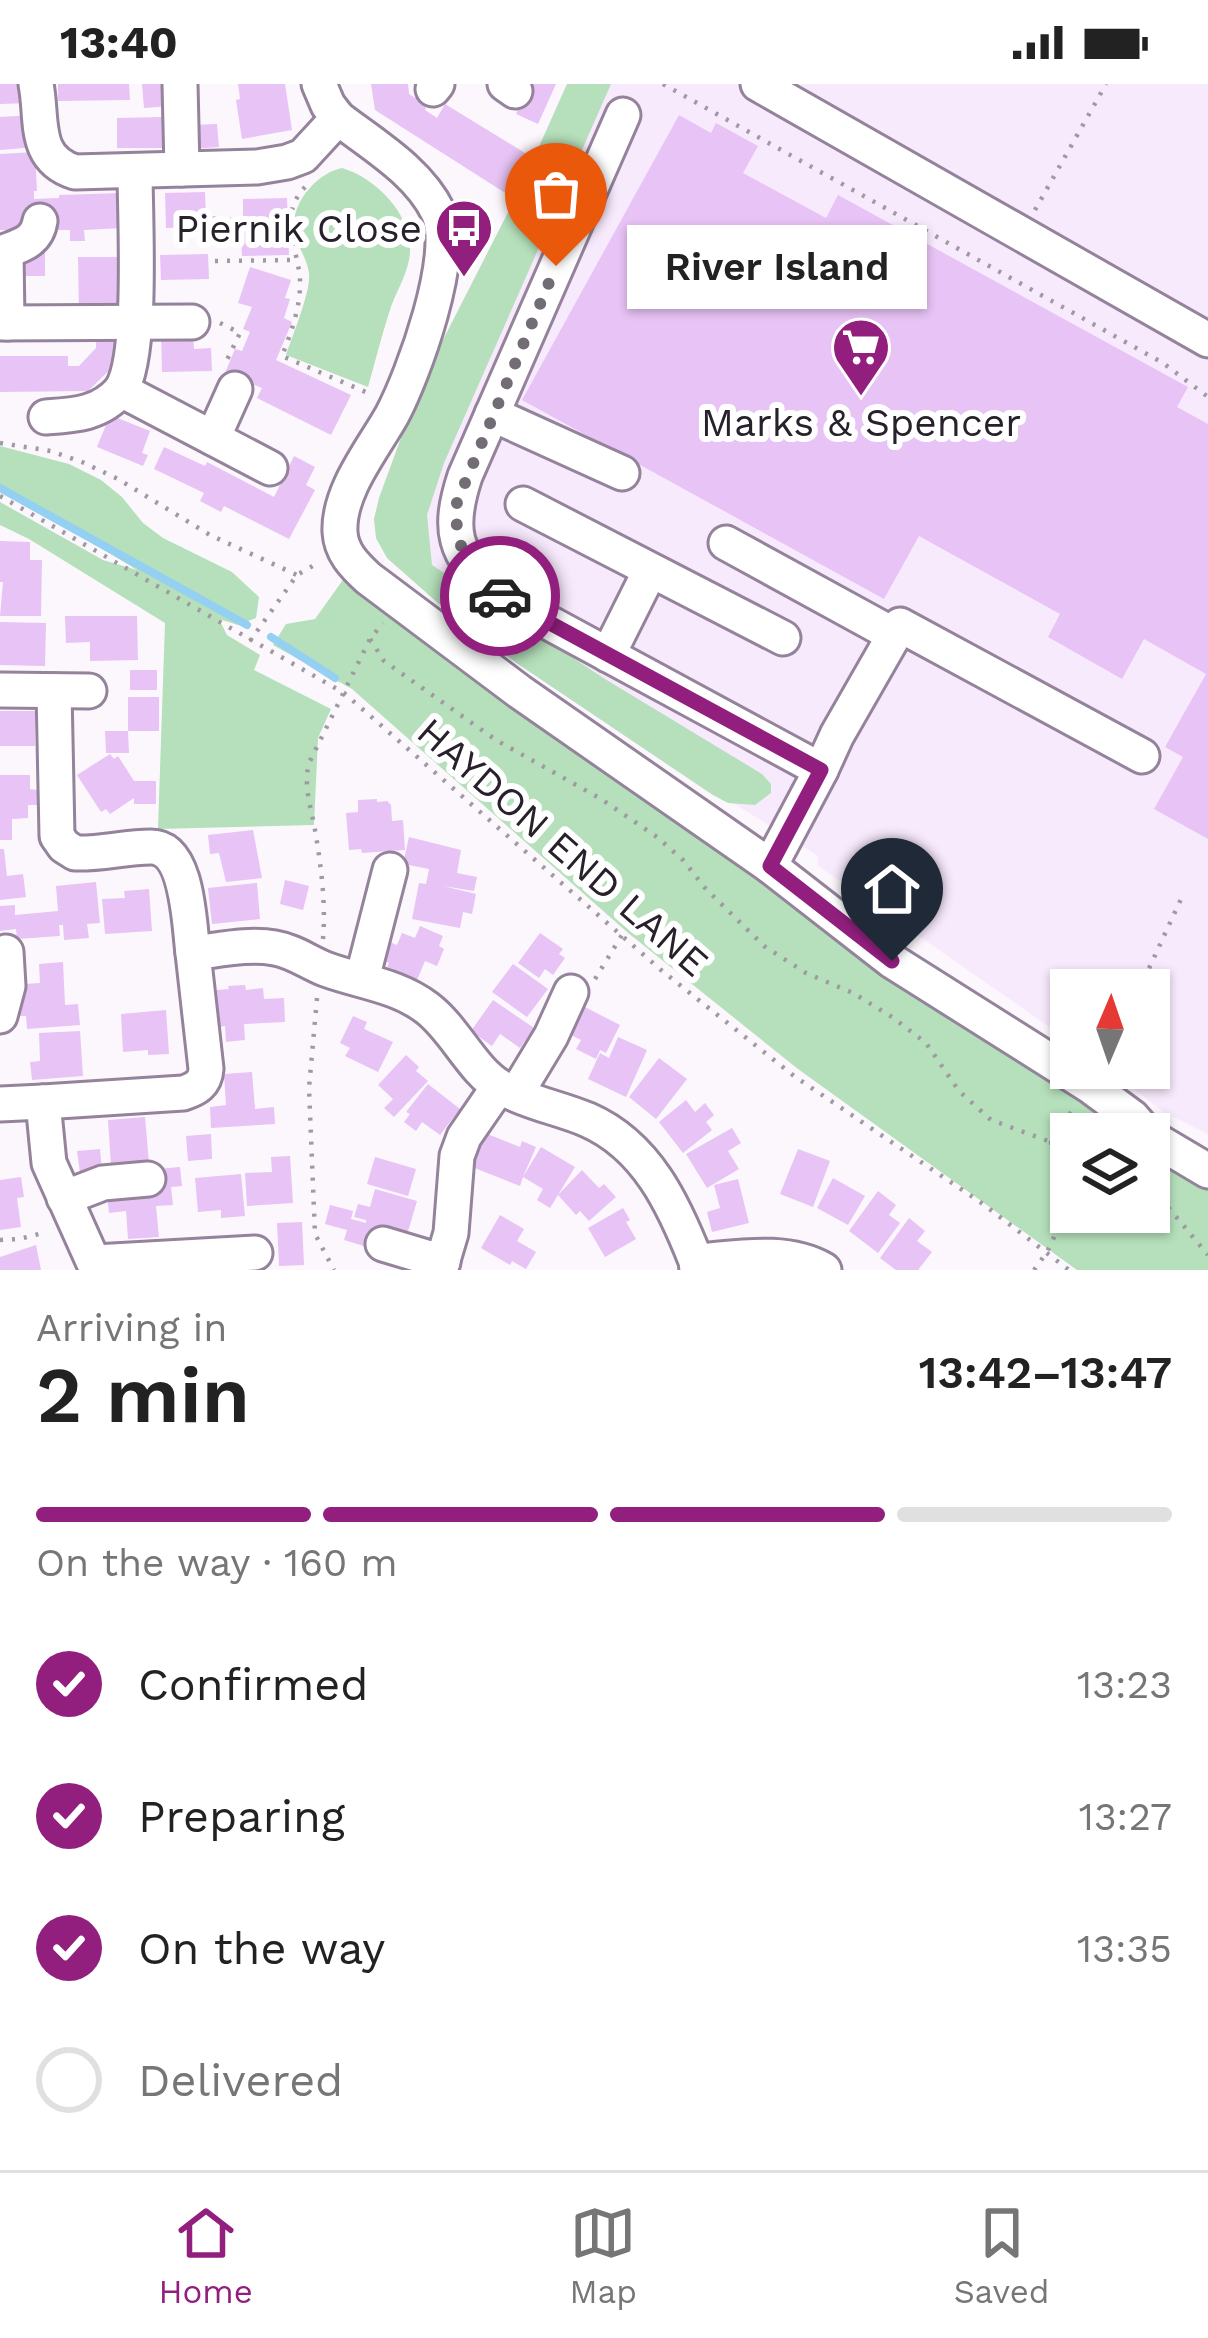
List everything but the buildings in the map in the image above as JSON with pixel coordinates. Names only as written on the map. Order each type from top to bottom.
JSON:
[{"type":"street","points":[[36,84],[45,147],[60,167],[75,172],[287,162],[310,166],[338,118]]},
{"type":"street","points":[[180,84],[182,170]]},
{"type":"street","points":[[319,84],[338,118],[419,184],[444,228],[442,268],[398,403],[347,498],[340,526],[352,562],[368,578],[721,820],[860,938],[1050,1061]]},
{"type":"street","points":[[758,84],[1208,340]]},
{"type":"street","points":[[623,115],[457,502],[454,526],[462,553],[494,593],[821,770]]},
{"type":"street","points":[[60,167],[42,188],[39,227],[31,240],[3,251],[3,323],[191,322]]},
{"type":"street","points":[[46,417],[92,411],[113,399],[130,371],[135,171]]},
{"type":"street","points":[[213,438],[229,381]]},
{"type":"street","points":[[121,390],[270,468]]},
{"type":"street","points":[[493,414],[622,473]]},
{"type":"street","points":[[523,504],[783,638]]},
{"type":"street","points":[[726,544],[894,635]]},
{"type":"street","points":[[608,655],[650,571]]},
{"type":"street","points":[[770,866],[899,626],[1142,756]]},
{"type":"street","points":[[0,690],[89,691]]},
{"type":"street","points":[[0,1104],[183,1093],[199,1086],[206,1069],[177,864],[168,852],[153,847],[75,853],[59,842],[54,691]]},
{"type":"street","points":[[362,979],[390,870]]},
{"type":"street","points":[[193,953],[274,947],[406,994],[430,1010],[507,1090],[590,1121],[628,1146],[667,1193],[697,1266],[774,1256],[824,1270]]},
{"type":"street","points":[[0,1016],[7,999],[7,952]]},
{"type":"street","points":[[383,1244],[441,1266],[451,1233],[457,1156],[464,1137],[551,1036],[571,992]]},
{"type":"street","points":[[1093,1089],[1125,1113]]},
{"type":"street","points":[[44,1102],[46,1151],[96,1266],[255,1253]]},
{"type":"street","points":[[1170,1148],[1208,1171]]},
{"type":"street","points":[[69,1210],[104,1183],[148,1179]]},
{"type":"path","points":[[663,84],[1163,363],[1208,397]]},
{"type":"path","points":[[999,272],[1106,84]]},
{"type":"path","points":[[310,166],[291,213],[290,237],[300,290],[282,356],[377,398]]},
{"type":"path","points":[[215,261],[296,260]]},
{"type":"path","points":[[191,322],[210,318],[240,333],[229,381]]},
{"type":"path","points":[[0,443],[51,451],[82,462],[211,535],[297,575]]},
{"type":"path","name":"HAYDON END LANE","points":[[0,496],[344,693],[661,970],[760,1049],[1070,1270]]},
{"type":"path","points":[[314,551],[329,574]]},
{"type":"path","points":[[250,641],[297,575],[318,563]]},
{"type":"path","points":[[344,693],[370,639],[388,620]]},
{"type":"path","points":[[370,639],[384,661],[496,740],[601,799],[657,837],[764,946],[806,973],[853,993],[926,1043],[959,1091],[991,1120],[1050,1142]]},
{"type":"path","points":[[1149,969],[1181,899]]},
{"type":"path","points":[[0,1240],[37,1236],[69,1210]]},
{"type":"path","points":[[1170,1210],[1208,1255]]},
{"type":"path","points":[[1034,1270],[1056,1233]]},
{"type":"shaded area","points":[[567,84],[1208,84],[1208,1134],[1165,1113],[1134,1089],[1170,1089],[1170,969],[1050,969],[1050,1027],[817,865],[818,856],[712,795],[518,664],[387,558],[376,538],[374,519],[421,383],[521,187]]},
{"type":"green space","points":[[567,84],[611,84],[444,463],[427,515],[432,565],[605,679],[762,774],[771,784],[771,793],[755,805],[728,803],[713,795],[518,664],[387,558],[376,538],[379,498],[421,383],[521,187]]},
{"type":"green space","points":[[342,168],[382,191],[401,216],[410,245],[368,387],[286,355],[309,282],[294,220],[301,200],[315,183]]},
{"type":"green space","points":[[0,446],[69,464],[101,480],[163,538],[232,572],[259,597],[256,618],[238,625],[219,619],[227,635],[260,655],[254,670],[331,709],[318,738],[314,825],[158,829],[165,623],[0,525],[0,502],[103,560],[137,570],[0,487]]},
{"type":"green space","points":[[345,577],[1036,1073],[1050,1076],[1050,1089],[1076,1089],[1111,1113],[1050,1113],[1050,1233],[1170,1233],[1170,1168],[1208,1189],[1208,1270],[1077,1270],[798,1069],[627,932],[352,689],[273,645],[286,624],[315,619]]},
{"type":"waterway","points":[[0,488],[247,625]]},
{"type":"waterway","points":[[271,637],[335,678]]},
{"type":"way so far","points":[[500,596],[474,573],[462,553],[454,526],[457,502],[556,266]]},
{"type":"place","name":"River Island","points":[[556,266]]},
{"type":"place","name":"Piernik Close","points":[[464,279]]},
{"type":"place","name":"Marks & Spencer","points":[[861,398]]},
{"type":"route","points":[[500,596],[821,770],[770,866],[892,961]]}]
